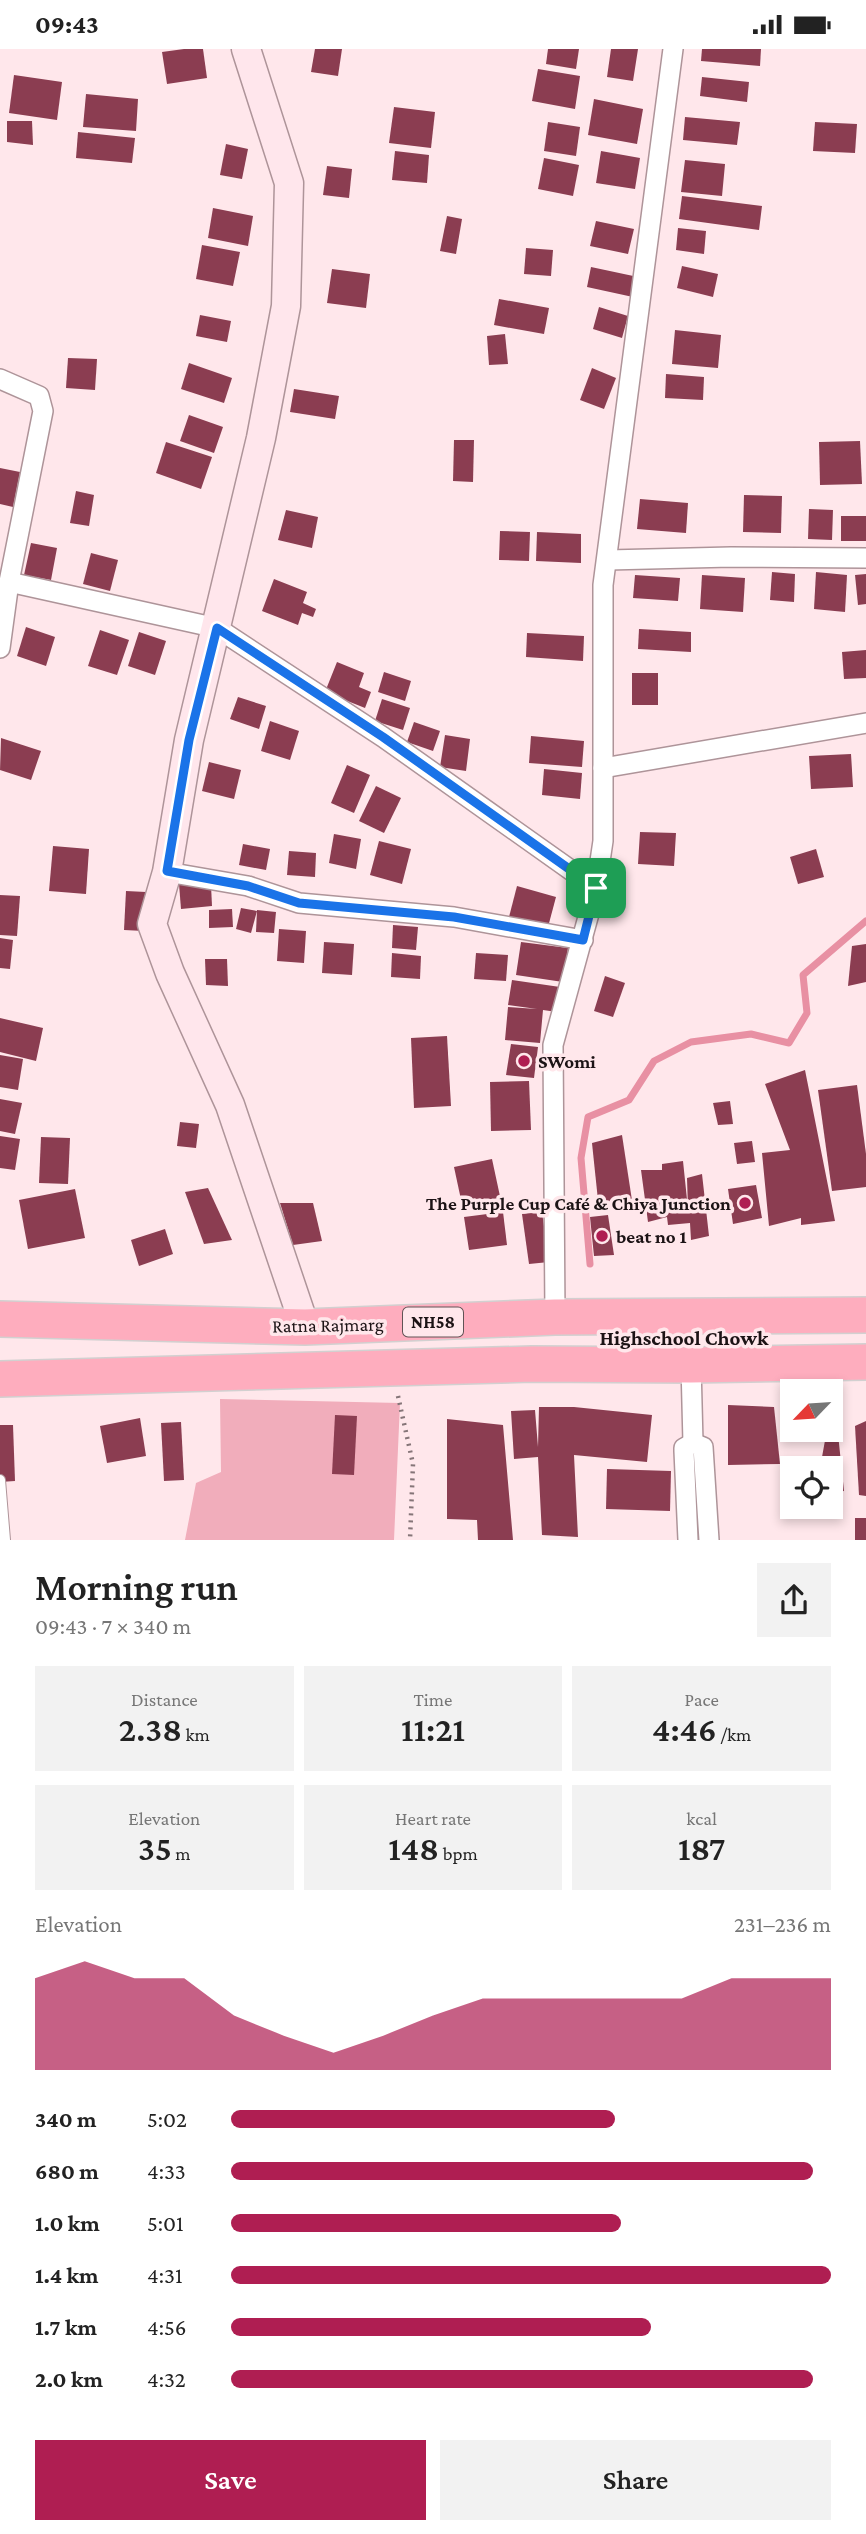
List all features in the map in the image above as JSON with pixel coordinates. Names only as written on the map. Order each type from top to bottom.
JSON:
[{"type":"highway","name":"Ratna Rajmarg","points":[[0,1319],[305,1327],[555,1317],[866,1315]]},
{"type":"highway","points":[[0,1379],[532,1364],[866,1362]]},
{"type":"street","points":[[246,49],[289,183],[286,306],[261,438],[189,740],[167,871],[152,923],[170,973],[230,1105],[305,1327]]},
{"type":"street","points":[[555,1317],[553,1045],[596,888],[603,841],[603,585],[673,49]]},
{"type":"street","points":[[0,379],[39,396],[43,411],[9,582],[0,648]]},
{"type":"street","points":[[607,560],[866,558]]},
{"type":"street","points":[[9,582],[217,628],[383,737],[596,888]]},
{"type":"street","points":[[603,768],[866,723]]},
{"type":"street","points":[[167,871],[248,886],[299,903],[454,917],[583,940]]},
{"type":"street","points":[[688,1540],[693,1451],[691,1365]]},
{"type":"street","points":[[693,1451],[709,1540]]},
{"type":"lane","points":[[0,1480],[5,1540]]},
{"type":"path","points":[[392,1368],[413,1464],[410,1540]]},
{"type":"shaded area","points":[[220,1399],[400,1403],[394,1540],[185,1540],[196,1483],[221,1472]]},
{"type":"building","points":[[203,49],[207,78],[167,84],[162,52]]},
{"type":"building","points":[[315,49],[342,49],[338,76],[311,72]]},
{"type":"building","points":[[548,49],[579,49],[576,69],[546,64]]},
{"type":"building","points":[[611,49],[638,49],[633,81],[607,77]]},
{"type":"building","points":[[702,49],[761,49],[760,66],[701,61]]},
{"type":"building","points":[[538,69],[580,76],[575,109],[532,101]]},
{"type":"building","points":[[14,75],[62,82],[57,120],[9,113]]},
{"type":"building","points":[[702,77],[749,82],[747,102],[700,96]]},
{"type":"building","points":[[86,94],[138,99],[136,131],[83,127]]},
{"type":"building","points":[[594,99],[643,109],[637,144],[588,135]]},
{"type":"building","points":[[394,107],[435,112],[431,148],[389,143]]},
{"type":"building","points":[[685,117],[740,122],[737,145],[683,140]]},
{"type":"building","points":[[7,121],[32,121],[33,145],[7,142]]},
{"type":"building","points":[[548,122],[580,127],[576,156],[544,151]]},
{"type":"building","points":[[815,122],[857,124],[855,153],[813,151]]},
{"type":"building","points":[[78,132],[135,138],[132,163],[76,158]]},
{"type":"building","points":[[226,144],[248,149],[242,179],[220,175]]},
{"type":"building","points":[[395,151],[429,155],[427,183],[392,180]]},
{"type":"building","points":[[601,151],[640,158],[635,189],[596,183]]},
{"type":"building","points":[[544,158],[579,165],[573,196],[538,189]]},
{"type":"building","points":[[685,160],[725,164],[722,196],[681,192]]},
{"type":"building","points":[[327,166],[352,169],[349,198],[323,195]]},
{"type":"building","points":[[682,196],[762,206],[759,230],[679,219]]},
{"type":"building","points":[[213,208],[253,216],[248,246],[208,238]]},
{"type":"building","points":[[447,216],[462,219],[456,254],[440,251]]},
{"type":"building","points":[[596,221],[634,229],[628,254],[590,246]]},
{"type":"building","points":[[678,228],[706,231],[704,254],[676,250]]},
{"type":"building","points":[[202,245],[240,252],[233,286],[196,279]]},
{"type":"building","points":[[526,248],[553,250],[551,276],[524,274]]},
{"type":"building","points":[[682,266],[718,274],[713,297],[677,288]]},
{"type":"building","points":[[591,267],[638,277],[633,297],[587,287]]},
{"type":"building","points":[[332,269],[370,274],[366,308],[327,303]]},
{"type":"building","points":[[499,299],[549,308],[544,334],[494,325]]},
{"type":"building","points":[[599,307],[628,316],[622,338],[593,329]]},
{"type":"building","points":[[200,315],[231,321],[227,342],[196,336]]},
{"type":"building","points":[[675,330],[721,335],[718,368],[672,364]]},
{"type":"building","points":[[505,334],[508,364],[489,365],[487,336]]},
{"type":"building","points":[[68,358],[97,359],[95,390],[66,388]]},
{"type":"building","points":[[189,363],[232,378],[224,403],[181,389]]},
{"type":"building","points":[[592,368],[616,378],[604,409],[580,400]]},
{"type":"building","points":[[666,374],[704,377],[703,400],[665,398]]},
{"type":"building","points":[[294,389],[339,396],[335,419],[290,412]]},
{"type":"building","points":[[189,415],[223,427],[214,453],[180,441]]},
{"type":"building","points":[[454,440],[474,440],[473,482],[453,481]]},
{"type":"building","points":[[860,441],[862,484],[820,485],[819,442]]},
{"type":"building","points":[[166,442],[212,457],[201,489],[156,473]]},
{"type":"building","points":[[0,468],[20,472],[13,507],[0,504]]},
{"type":"building","points":[[76,491],[94,495],[89,526],[70,523]]},
{"type":"building","points":[[744,495],[782,496],[781,533],[743,532]]},
{"type":"building","points":[[640,499],[688,503],[686,533],[637,529]]},
{"type":"building","points":[[809,509],[833,510],[832,540],[808,539]]},
{"type":"building","points":[[286,510],[318,517],[312,548],[278,540]]},
{"type":"building","points":[[841,516],[866,516],[866,541],[841,541]]},
{"type":"building","points":[[500,531],[530,532],[529,561],[499,560]]},
{"type":"building","points":[[537,532],[581,534],[581,563],[536,561]]},
{"type":"building","points":[[31,543],[57,548],[51,580],[24,575]]},
{"type":"building","points":[[91,553],[118,560],[110,591],[83,584]]},
{"type":"building","points":[[772,572],[795,574],[794,602],[770,600]]},
{"type":"building","points":[[816,572],[847,575],[845,612],[814,609]]},
{"type":"building","points":[[866,574],[866,604],[858,605],[855,575]]},
{"type":"building","points":[[635,575],[680,578],[678,601],[633,598]]},
{"type":"building","points":[[702,575],[745,578],[743,612],[700,609]]},
{"type":"building","points":[[274,579],[307,592],[303,603],[316,609],[313,617],[302,613],[298,625],[262,611]]},
{"type":"building","points":[[26,627],[55,637],[46,666],[17,656]]},
{"type":"building","points":[[639,629],[691,632],[691,652],[638,649]]},
{"type":"building","points":[[100,630],[129,640],[117,675],[88,666]]},
{"type":"building","points":[[139,632],[166,641],[155,675],[128,666]]},
{"type":"building","points":[[527,633],[584,636],[583,661],[526,657]]},
{"type":"building","points":[[866,650],[866,678],[844,679],[842,652]]},
{"type":"building","points":[[337,662],[364,673],[359,687],[371,692],[365,708],[325,692]]},
{"type":"building","points":[[384,672],[411,681],[405,701],[378,692]]},
{"type":"building","points":[[632,673],[658,673],[658,705],[632,705]]},
{"type":"building","points":[[238,697],[266,706],[259,729],[230,719]]},
{"type":"building","points":[[382,699],[410,708],[403,730],[375,721]]},
{"type":"building","points":[[270,721],[299,731],[290,760],[261,751]]},
{"type":"building","points":[[414,722],[440,731],[433,751],[407,742]]},
{"type":"building","points":[[445,735],[470,739],[466,771],[440,767]]},
{"type":"building","points":[[531,736],[584,741],[582,767],[529,763]]},
{"type":"building","points":[[1,738],[41,751],[31,780],[0,770]]},
{"type":"building","points":[[851,754],[853,787],[811,789],[809,756]]},
{"type":"building","points":[[209,762],[241,770],[234,799],[202,791]]},
{"type":"building","points":[[347,765],[370,775],[354,813],[331,803]]},
{"type":"building","points":[[544,769],[582,773],[580,799],[542,795]]},
{"type":"building","points":[[376,786],[401,798],[384,833],[359,821]]},
{"type":"building","points":[[640,832],[676,833],[674,866],[638,864]]},
{"type":"building","points":[[334,834],[361,839],[356,869],[329,863]]},
{"type":"building","points":[[379,841],[411,849],[402,884],[370,875]]},
{"type":"building","points":[[243,844],[270,849],[266,870],[239,865]]},
{"type":"building","points":[[53,846],[89,849],[86,894],[49,891]]},
{"type":"building","points":[[816,849],[824,877],[798,884],[790,857]]},
{"type":"building","points":[[289,851],[316,853],[315,877],[287,875]]},
{"type":"building","points":[[179,884],[211,885],[212,906],[181,909]]},
{"type":"building","points":[[517,886],[556,897],[548,927],[509,917]]},
{"type":"building","points":[[126,891],[146,892],[144,931],[124,930]]},
{"type":"building","points":[[0,895],[20,896],[17,936],[0,935]]},
{"type":"building","points":[[241,908],[257,911],[251,933],[236,929]]},
{"type":"building","points":[[232,909],[233,927],[209,928],[209,910]]},
{"type":"building","points":[[257,910],[276,912],[274,933],[256,932]]},
{"type":"building","points":[[393,925],[418,927],[416,950],[392,948]]},
{"type":"building","points":[[279,929],[306,931],[304,963],[277,961]]},
{"type":"building","points":[[0,938],[13,940],[10,969],[0,968]]},
{"type":"building","points":[[324,942],[354,944],[352,975],[322,973]]},
{"type":"building","points":[[521,942],[568,948],[563,982],[516,975]]},
{"type":"building","points":[[866,944],[866,982],[848,986],[852,946]]},
{"type":"building","points":[[392,953],[421,956],[420,979],[391,977]]},
{"type":"building","points":[[476,953],[508,955],[506,981],[474,979]]},
{"type":"building","points":[[205,959],[227,959],[228,986],[206,985]]},
{"type":"building","points":[[605,976],[625,983],[613,1017],[594,1011]]},
{"type":"building","points":[[512,980],[560,987],[557,1012],[543,1010],[540,1043],[505,1040],[508,1007],[537,1009],[508,1005]]},
{"type":"building","points":[[0,1018],[43,1028],[36,1061],[0,1052]]},
{"type":"building","points":[[447,1036],[451,1106],[414,1108],[411,1038]]},
{"type":"building","points":[[511,1044],[538,1047],[534,1078],[506,1075]]},
{"type":"building","points":[[0,1055],[23,1059],[18,1090],[0,1087]]},
{"type":"building","points":[[805,1070],[835,1221],[801,1225],[801,1218],[769,1226],[762,1153],[790,1150],[765,1084]]},
{"type":"building","points":[[529,1081],[531,1130],[491,1131],[490,1082]]},
{"type":"building","points":[[857,1085],[866,1154],[866,1187],[832,1191],[818,1090]]},
{"type":"building","points":[[0,1099],[22,1103],[15,1134],[0,1131]]},
{"type":"building","points":[[730,1101],[733,1124],[718,1125],[713,1103]]},
{"type":"building","points":[[180,1122],[199,1124],[196,1148],[177,1146]]},
{"type":"building","points":[[622,1135],[633,1207],[599,1210],[592,1143]]},
{"type":"building","points":[[0,1136],[20,1139],[15,1170],[0,1168]]},
{"type":"building","points":[[41,1137],[70,1138],[68,1184],[39,1183]]},
{"type":"building","points":[[752,1141],[755,1162],[737,1164],[734,1143]]},
{"type":"building","points":[[492,1159],[501,1201],[463,1209],[454,1167]]},
{"type":"building","points":[[683,1161],[688,1209],[687,1178],[702,1174],[709,1236],[691,1240],[690,1223],[668,1225],[667,1217],[648,1222],[641,1170],[662,1170],[662,1164]]},
{"type":"building","name":"The Purple Cup Café & Chiya Junction","points":[[756,1185],[762,1218],[733,1224],[728,1189]]},
{"type":"building","points":[[208,1188],[232,1240],[204,1244],[185,1192]]},
{"type":"building","points":[[75,1189],[85,1238],[28,1249],[19,1200]]},
{"type":"building","points":[[280,1203],[313,1203],[322,1241],[293,1245]]},
{"type":"building","points":[[503,1212],[507,1245],[469,1250],[464,1217]]},
{"type":"building","points":[[542,1212],[549,1262],[529,1264],[522,1214]]},
{"type":"building","name":"beat no 1","points":[[608,1215],[614,1255],[594,1256],[590,1217]]},
{"type":"building","points":[[165,1229],[173,1254],[139,1266],[131,1240]]},
{"type":"building","points":[[728,1405],[774,1407],[780,1464],[728,1465]]},
{"type":"building","points":[[539,1407],[574,1407],[652,1415],[647,1462],[574,1455],[578,1537],[542,1535],[538,1457],[514,1459],[511,1411],[535,1410],[538,1447]]},
{"type":"building","points":[[335,1415],[357,1416],[354,1475],[332,1474]]},
{"type":"building","points":[[140,1418],[146,1456],[107,1463],[100,1426]]},
{"type":"building","points":[[447,1419],[503,1425],[513,1540],[478,1540],[477,1520],[447,1519]]},
{"type":"building","points":[[866,1421],[866,1496],[859,1495],[855,1426]]},
{"type":"building","points":[[181,1422],[184,1480],[164,1481],[161,1423]]},
{"type":"building","points":[[0,1425],[13,1425],[15,1481],[0,1482]]},
{"type":"building","points":[[825,1442],[839,1442],[840,1456],[822,1456]]},
{"type":"building","points":[[607,1469],[671,1471],[670,1511],[606,1509]]},
{"type":"building","points":[[855,1518],[866,1518],[866,1540],[855,1540]]},
{"type":"waterway","points":[[590,1264],[581,1158],[588,1117],[629,1100],[654,1061],[691,1042],[751,1034],[789,1043],[807,1013],[803,975],[866,921]]},
{"type":"place","name":"SWomi","points":[[524,1061]]},
{"type":"place","name":"The Purple Cup Café & Chiya Junction","points":[[745,1203]]},
{"type":"place","name":"beat no 1","points":[[602,1236]]},
{"type":"district","name":"Highschool Chowk","points":[[684,1338]]},
{"type":"route","points":[[217,628],[383,737],[596,888],[583,940],[454,917],[299,903],[248,886],[167,871],[189,740],[217,628]]}]
